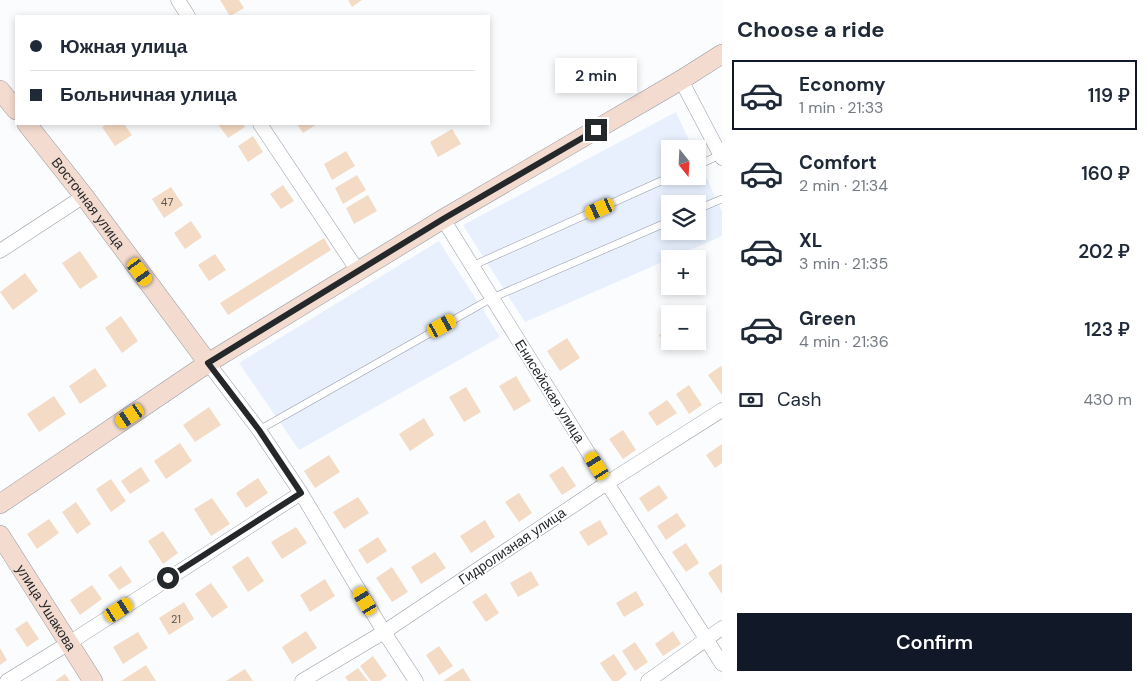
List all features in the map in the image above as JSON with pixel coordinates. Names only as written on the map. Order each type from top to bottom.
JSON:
[{"type":"street","points":[[178,0],[187,15]]},
{"type":"street","points":[[0,504],[208,363],[443,219],[681,80],[722,54]]},
{"type":"street","points":[[681,80],[721,156]]},
{"type":"street","points":[[0,90],[15,109]]},
{"type":"street","name":"Восточная улица","points":[[28,125],[84,196],[259,430],[301,493],[384,632],[416,681]]},
{"type":"street","points":[[261,125],[358,271]]},
{"type":"street","points":[[0,251],[84,196]]},
{"type":"street","name":"Енисейская улица","points":[[443,219],[722,664]]},
{"type":"street","name":"Гидролизная улица","points":[[302,681],[384,632],[607,483],[722,410]]},
{"type":"street","points":[[7,681],[301,493]]},
{"type":"street","name":"улица Ушакова","points":[[0,535],[93,681]]},
{"type":"street","points":[[648,681],[722,628]]},
{"type":"lane","points":[[706,162],[721,156]]},
{"type":"lane","points":[[472,266],[661,181]]},
{"type":"lane","points":[[706,206],[722,199]]},
{"type":"lane","points":[[259,430],[492,298],[661,225]]},
{"type":"shaded area","points":[[676,112],[689,140],[661,140],[661,185],[706,185],[706,177],[722,212],[722,236],[690,250],[661,250],[661,263],[525,322],[463,225]]},
{"type":"shaded area","points":[[439,241],[500,337],[299,450],[239,363]]},
{"type":"building","points":[[220,0],[239,0],[244,8],[229,15]]},
{"type":"building","points":[[348,0],[362,0],[352,7]]},
{"type":"building","points":[[105,125],[125,125],[132,135],[115,146],[102,127]]},
{"type":"building","points":[[219,125],[244,125],[245,127],[228,138]]},
{"type":"building","points":[[298,125],[315,125],[303,133]]},
{"type":"building","points":[[452,129],[461,144],[438,157],[430,142]]},
{"type":"building","points":[[253,136],[263,152],[248,162],[238,146]]},
{"type":"building","points":[[346,151],[355,166],[332,180],[324,164]]},
{"type":"building","points":[[357,175],[366,190],[343,204],[335,188]]},
{"type":"building","points":[[283,185],[294,201],[281,209],[270,194]]},
{"type":"building","points":[[171,187],[183,205],[164,218],[152,199]]},
{"type":"building","points":[[368,195],[377,211],[354,224],[346,208]]},
{"type":"building","points":[[191,221],[202,237],[185,249],[174,233]]},
{"type":"building","points":[[324,238],[331,250],[228,315],[220,303]]},
{"type":"building","points":[[80,251],[98,277],[80,289],[62,263]]},
{"type":"building","points":[[215,254],[226,270],[209,281],[198,265]]},
{"type":"building","points":[[25,273],[38,291],[13,310],[0,292]]},
{"type":"building","points":[[121,316],[138,341],[122,353],[105,328]]},
{"type":"building","points":[[567,338],[580,358],[560,371],[547,351]]},
{"type":"building","points":[[722,367],[722,395],[708,375]]},
{"type":"building","points":[[95,368],[107,386],[80,404],[69,386]]},
{"type":"building","points":[[516,376],[531,401],[514,411],[499,386]]},
{"type":"building","points":[[689,385],[702,405],[689,414],[676,394]]},
{"type":"building","points":[[466,387],[481,412],[464,422],[449,397]]},
{"type":"building","points":[[54,396],[66,414],[39,432],[27,414]]},
{"type":"building","points":[[667,400],[677,413],[657,426],[648,413]]},
{"type":"building","points":[[209,407],[221,425],[195,442],[183,425]]},
{"type":"building","points":[[424,418],[434,435],[410,451],[399,434]]},
{"type":"building","points":[[623,430],[636,450],[623,459],[609,439]]},
{"type":"building","points":[[180,443],[192,461],[166,479],[154,461]]},
{"type":"building","points":[[722,444],[722,463],[715,468],[706,455]]},
{"type":"building","points":[[329,455],[340,472],[315,488],[304,471]]},
{"type":"building","points":[[563,466],[576,486],[562,495],[549,475]]},
{"type":"building","points":[[141,467],[150,481],[130,494],[121,481]]},
{"type":"building","points":[[258,478],[268,493],[246,508],[236,493]]},
{"type":"building","points":[[111,479],[126,501],[111,512],[96,489]]},
{"type":"building","points":[[659,485],[668,498],[648,512],[639,498]]},
{"type":"building","points":[[519,493],[532,513],[519,522],[505,502]]},
{"type":"building","points":[[358,497],[369,513],[344,529],[333,512]]},
{"type":"building","points":[[212,498],[230,524],[211,536],[194,509]]},
{"type":"building","points":[[76,502],[91,524],[77,534],[62,512]]},
{"type":"building","points":[[677,513],[686,526],[666,540],[657,526]]},
{"type":"building","points":[[49,519],[59,533],[37,549],[27,534]]},
{"type":"building","points":[[485,520],[495,537],[471,553],[460,536]]},
{"type":"building","points":[[600,520],[608,534],[588,546],[579,532]]},
{"type":"building","points":[[296,527],[307,543],[282,559],[271,542]]},
{"type":"building","points":[[163,531],[178,553],[163,564],[148,541]]},
{"type":"building","points":[[378,537],[387,551],[367,564],[358,550]]},
{"type":"building","points":[[686,543],[699,563],[686,572],[672,552]]},
{"type":"building","points":[[435,552],[446,568],[421,584],[411,567]]},
{"type":"building","points":[[248,556],[264,581],[248,592],[232,567]]},
{"type":"building","points":[[721,564],[722,566],[722,594],[708,573]]},
{"type":"building","points":[[121,566],[132,582],[119,590],[108,575]]},
{"type":"building","points":[[392,567],[408,592],[392,602],[376,578]]},
{"type":"building","points":[[531,571],[539,585],[518,597],[510,583]]},
{"type":"building","points":[[325,579],[335,596],[310,612],[300,595]]},
{"type":"building","points":[[211,583],[228,607],[212,618],[195,594]]},
{"type":"building","points":[[92,585],[102,599],[80,615],[70,600]]},
{"type":"building","points":[[636,591],[644,605],[624,617],[616,603]]},
{"type":"building","points":[[486,593],[499,613],[486,622],[472,602]]},
{"type":"building","points":[[184,602],[194,619],[169,635],[159,618]]},
{"type":"building","points":[[27,621],[39,639],[27,647],[15,629]]},
{"type":"building","points":[[306,631],[317,648],[292,664],[282,647]]},
{"type":"building","points":[[673,631],[681,644],[663,656],[655,644]]},
{"type":"building","points":[[138,632],[148,648],[123,664],[113,647]]},
{"type":"building","points":[[635,642],[648,662],[635,671],[622,651]]},
{"type":"building","points":[[439,646],[453,666],[439,675],[426,655]]},
{"type":"building","points":[[0,648],[7,660],[0,665]]},
{"type":"building","points":[[614,654],[627,674],[618,681],[612,681],[600,663]]},
{"type":"building","points":[[373,656],[387,676],[380,681],[371,681],[360,666]]},
{"type":"building","points":[[146,665],[156,681],[121,681]]},
{"type":"building","points":[[358,668],[368,681],[348,681],[345,677]]},
{"type":"building","points":[[463,668],[471,681],[443,681]]},
{"type":"building","points":[[245,669],[253,681],[226,681]]},
{"type":"building","points":[[65,674],[70,681],[55,681]]},
{"type":"route","points":[[168,578],[301,493],[259,430],[208,363],[443,219],[596,130]]}]
